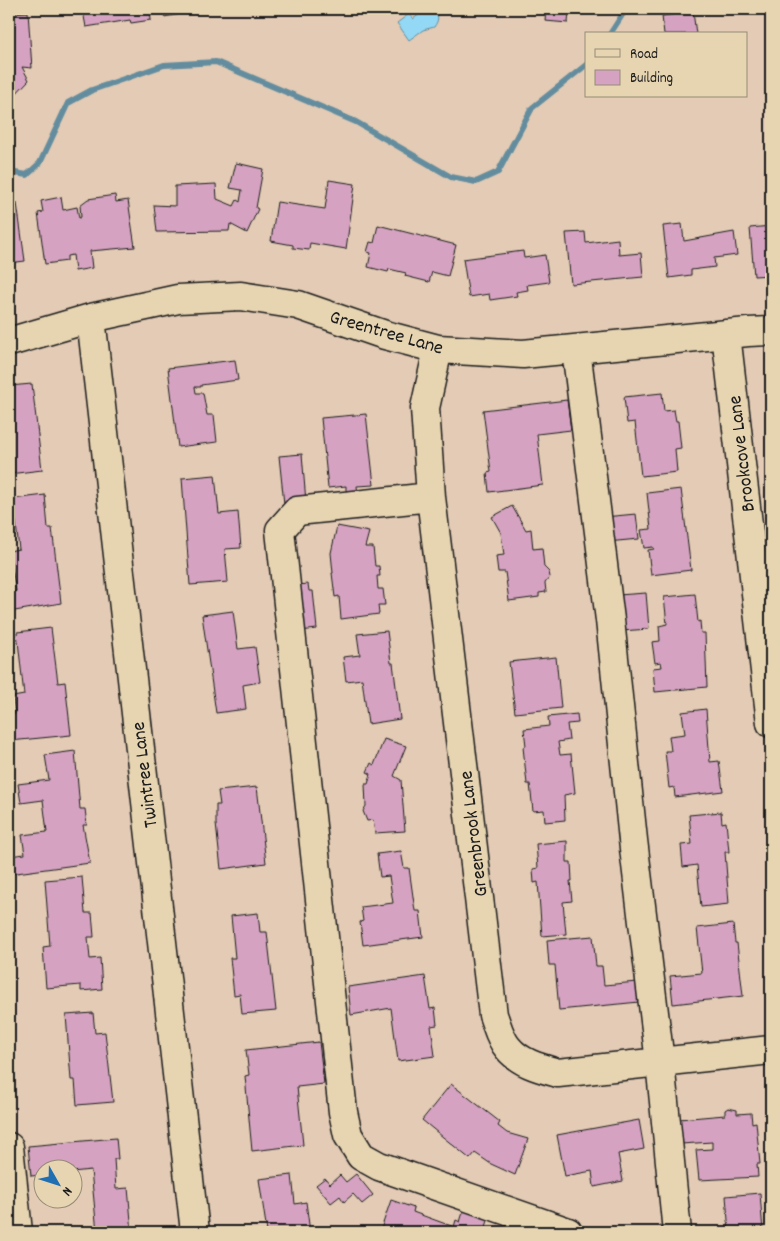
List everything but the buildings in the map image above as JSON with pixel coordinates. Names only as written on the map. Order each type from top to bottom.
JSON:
[{"type":"street","name":"Greentree Lane","points":[[9,342],[91,318],[178,299],[241,296],[298,305],[385,334],[438,349],[523,354],[771,331]]},
{"type":"street","name":"Twintree Lane","points":[[91,318],[195,1232]]},
{"type":"street","name":"Brookcove Lane","points":[[726,334],[771,723]]},
{"type":"street","name":"Greenbrook Lane","points":[[438,349],[425,408],[431,498],[493,1014],[499,1033],[508,1048],[532,1066],[558,1073],[771,1050]]},
{"type":"street","points":[[576,349],[610,620],[633,840],[660,1062],[677,1232]]},
{"type":"street","points":[[431,498],[296,511],[280,530],[343,1112],[348,1135],[361,1156],[379,1166],[568,1232]]},
{"type":"street","points":[[9,1148],[18,1232]]},
{"type":"water","points":[[427,9],[434,9],[436,11],[438,20],[436,25],[423,30],[409,40],[397,23],[409,14],[413,19]]},
{"type":"waterway","points":[[611,32],[626,9]]},
{"type":"waterway","points":[[9,172],[27,175],[40,163],[68,103],[92,90],[164,65],[216,62],[356,122],[451,177],[476,182],[498,172],[532,108],[585,66]]}]
